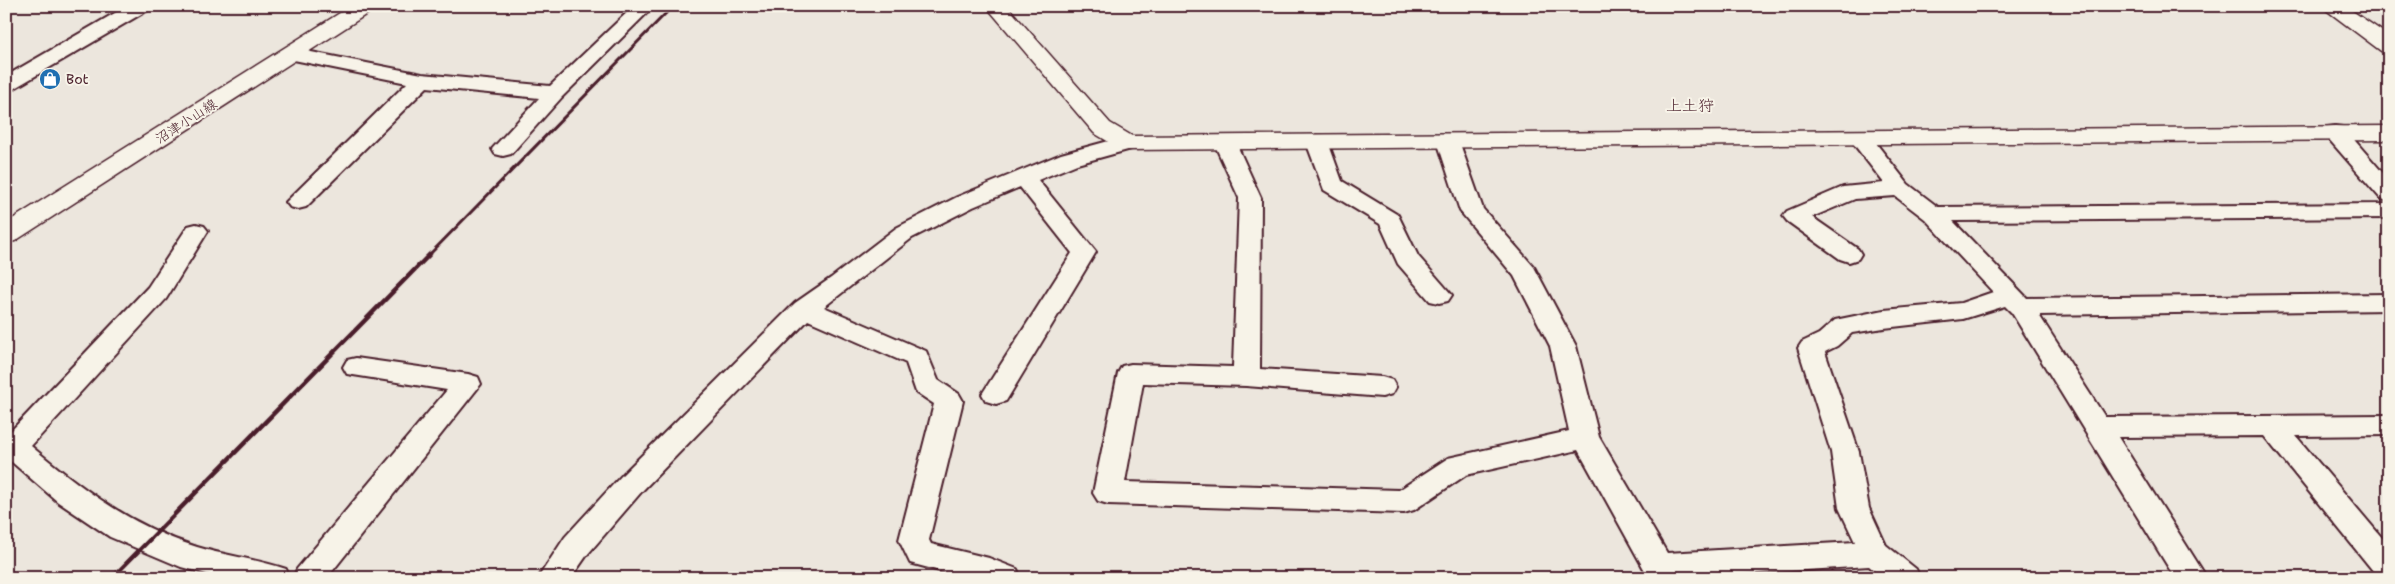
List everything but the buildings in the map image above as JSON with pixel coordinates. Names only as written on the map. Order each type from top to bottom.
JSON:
[{"type":"street","points":[[6,85],[141,6]]},
{"type":"street","name":"沼津小山線","points":[[6,235],[366,6]]},
{"type":"street","points":[[504,149],[555,93],[644,6]]},
{"type":"street","points":[[996,6],[1102,128],[1128,143]]},
{"type":"street","points":[[2331,6],[2389,46]]},
{"type":"street","points":[[291,54],[422,80],[555,93]]},
{"type":"street","points":[[298,202],[422,80]]},
{"type":"street","points":[[2335,132],[2389,194]]},
{"type":"street","points":[[552,578],[576,546],[634,482],[804,309],[840,284],[904,233],[965,202],[1069,158],[1128,143],[2389,133]]},
{"type":"street","points":[[1860,138],[1900,189],[1933,214],[2016,301],[2192,578]]},
{"type":"street","points":[[1448,141],[1472,211],[1524,273],[1564,346],[1585,438],[1662,572],[1875,553]]},
{"type":"street","points":[[1317,142],[1332,185],[1390,220],[1407,259],[1439,295]]},
{"type":"street","points":[[1225,143],[1250,198],[1246,377]]},
{"type":"street","points":[[996,394],[1084,252],[1024,178]]},
{"type":"street","points":[[1849,254],[1794,216],[1851,192],[1900,189]]},
{"type":"street","points":[[1933,214],[2389,211]]},
{"type":"street","points":[[196,230],[157,293],[10,443],[68,494],[121,529],[192,558],[275,578]]},
{"type":"street","points":[[1905,578],[1875,553],[1854,508],[1846,452],[1811,348],[1828,340],[1844,326],[1884,319],[1964,311],[2016,301],[2389,302]]},
{"type":"street","points":[[804,309],[917,357],[926,385],[949,401],[914,540],[920,554],[989,571],[1006,578]]},
{"type":"street","points":[[308,578],[468,384],[356,367]]},
{"type":"street","points":[[1382,387],[1246,377],[1131,374],[1108,493],[1404,502],[1458,466],[1585,438]]},
{"type":"street","points":[[2097,428],[2272,425],[2389,426]]},
{"type":"street","points":[[2272,425],[2389,568]]},
{"type":"railway","points":[[429,255],[673,6]]},
{"type":"railway","points":[[112,578],[430,254]]},
{"type":"place","name":"Bot","points":[[50,79]]},
{"type":"district","name":"上土狩","points":[[1690,105]]}]
